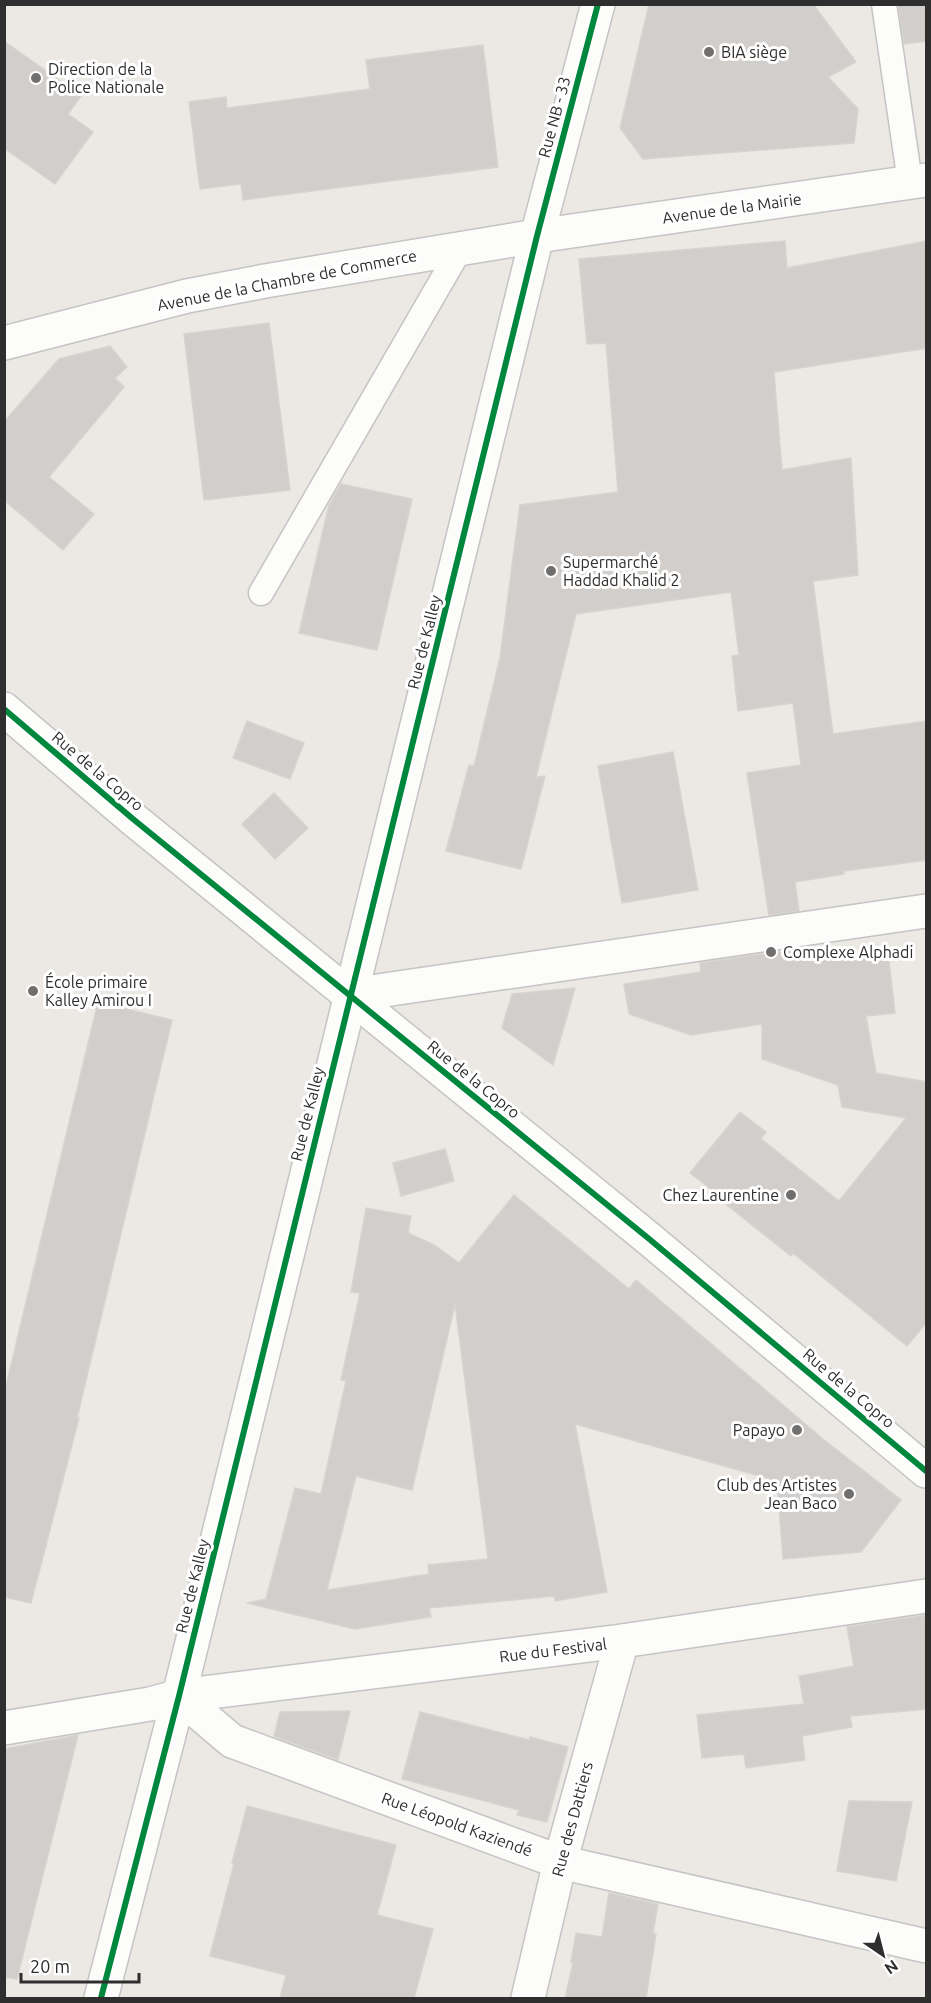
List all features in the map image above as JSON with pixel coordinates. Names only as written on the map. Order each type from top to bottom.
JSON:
[{"type":"street","name":"Rue NB - 33","points":[[537,236],[598,4]]},
{"type":"street","name":"Avenue de la Mairie","points":[[537,236],[918,181]]},
{"type":"street","name":"Avenue de la Chambre de Commerce","points":[[4,343],[187,296],[537,236]]},
{"type":"street","name":"Rue de Kalley","points":[[101,1998],[179,1696],[537,236]]},
{"type":"street","name":"Rue de la Copro","points":[[4,709],[133,819],[648,1238],[927,1470]]},
{"type":"street","points":[[350,995],[927,911]]},
{"type":"street","name":"Rue du Festival","points":[[179,1696],[622,1641],[927,1596]]},
{"type":"street","name":"Rue des Dattiers","points":[[528,1998],[560,1862],[622,1641]]},
{"type":"street","points":[[4,1728],[150,1704],[179,1696]]},
{"type":"street","name":"Rue Léopold Kaziendé","points":[[179,1696],[232,1741],[560,1862],[927,1946]]},
{"type":"lane","points":[[884,4],[918,181]]},
{"type":"lane","points":[[261,593],[460,249]]},
{"type":"building","points":[[649,4],[813,4],[856,62],[828,77],[858,109],[854,143],[643,159],[620,128]]},
{"type":"building","points":[[898,4],[927,4],[927,41],[904,44]]},
{"type":"building","points":[[4,41],[81,96],[68,114],[93,132],[55,184],[4,148]]},
{"type":"building","points":[[483,45],[498,167],[243,200],[241,184],[200,189],[189,102],[226,97],[227,108],[370,89],[366,60]]},
{"type":"building","points":[[785,241],[787,268],[927,241],[927,348],[774,372],[782,470],[851,458],[858,575],[813,581],[833,734],[927,721],[927,860],[844,871],[844,874],[795,882],[799,911],[769,915],[747,773],[801,765],[793,703],[738,711],[732,656],[739,655],[731,592],[576,614],[536,777],[545,776],[521,869],[446,851],[469,765],[474,766],[500,658],[520,505],[618,492],[606,343],[587,344],[579,259]]},
{"type":"building","points":[[269,323],[290,490],[204,500],[184,334]]},
{"type":"building","points":[[110,346],[127,367],[115,378],[124,387],[49,477],[94,514],[63,550],[4,500],[4,422],[59,359]]},
{"type":"building","points":[[341,484],[412,499],[377,650],[299,633],[329,505]]},
{"type":"building","points":[[247,721],[304,743],[290,779],[233,758]]},
{"type":"building","points":[[673,752],[698,890],[622,903],[598,766]]},
{"type":"building","points":[[274,793],[308,828],[275,859],[242,824]]},
{"type":"building","points":[[804,948],[805,960],[862,952],[863,957],[888,953],[895,1013],[866,1016],[876,1073],[927,1082],[927,1322],[907,1346],[793,1253],[791,1256],[723,1202],[725,1200],[690,1173],[740,1112],[766,1132],[761,1139],[839,1201],[906,1118],[842,1107],[838,1085],[762,1059],[762,1024],[691,1035],[629,1014],[624,984],[701,972],[700,963]]},
{"type":"building","points":[[575,988],[553,1065],[502,1028],[512,994]]},
{"type":"building","points":[[98,1002],[172,1020],[77,1418],[79,1418],[31,1603],[4,1597],[4,1394]]},
{"type":"building","points":[[445,1149],[454,1181],[401,1196],[393,1163]]},
{"type":"building","points":[[514,1195],[629,1289],[636,1280],[823,1439],[901,1500],[861,1552],[783,1559],[777,1481],[575,1424],[607,1592],[555,1601],[554,1596],[429,1608],[431,1617],[355,1629],[247,1603],[266,1599],[295,1488],[321,1494],[346,1381],[341,1380],[360,1293],[351,1292],[366,1208],[411,1216],[408,1233],[434,1245],[459,1263]],"holes":[[[455,1304],[488,1559],[428,1565],[429,1574],[327,1590],[356,1476],[412,1490]]]},
{"type":"building","points":[[927,1615],[927,1709],[850,1716],[852,1727],[802,1736],[805,1760],[746,1768],[744,1754],[702,1758],[697,1715],[804,1704],[799,1676],[854,1666],[847,1627]]},
{"type":"building","points":[[350,1711],[338,1760],[274,1736],[280,1712]]},
{"type":"building","points":[[420,1712],[529,1740],[530,1737],[568,1747],[547,1822],[517,1815],[519,1810],[402,1779]]},
{"type":"building","points":[[78,1735],[17,1979],[4,1977],[4,1749]]},
{"type":"building","points":[[849,1801],[912,1802],[896,1881],[837,1871]]},
{"type":"building","points":[[247,1806],[396,1845],[377,1915],[433,1929],[414,1998],[280,1998],[286,1975],[210,1956]]},
{"type":"building","points":[[609,1893],[658,1904],[653,1933],[656,1934],[646,1998],[565,1998],[573,1963],[571,1962],[576,1933],[602,1937]]},
{"type":"cycle path","points":[[101,1998],[179,1696],[537,236],[598,4]]},
{"type":"cycle path","points":[[4,709],[133,819],[648,1238],[926,1471]]},
{"type":"place","name":"BIA siège","points":[[709,52]]},
{"type":"place","name":"Direction de la Police Nationale","points":[[36,78]]},
{"type":"place","name":"Supermarché Haddad Khalid 2","points":[[551,571]]},
{"type":"place","name":"Complexe Alphadi","points":[[771,952]]},
{"type":"place","name":"École primaire Kalley Amirou I","points":[[33,991]]},
{"type":"place","name":"Chez Laurentine","points":[[791,1195]]},
{"type":"place","name":"Papayo","points":[[797,1430]]},
{"type":"place","name":"Club des Artistes Jean Baco","points":[[849,1494]]}]
